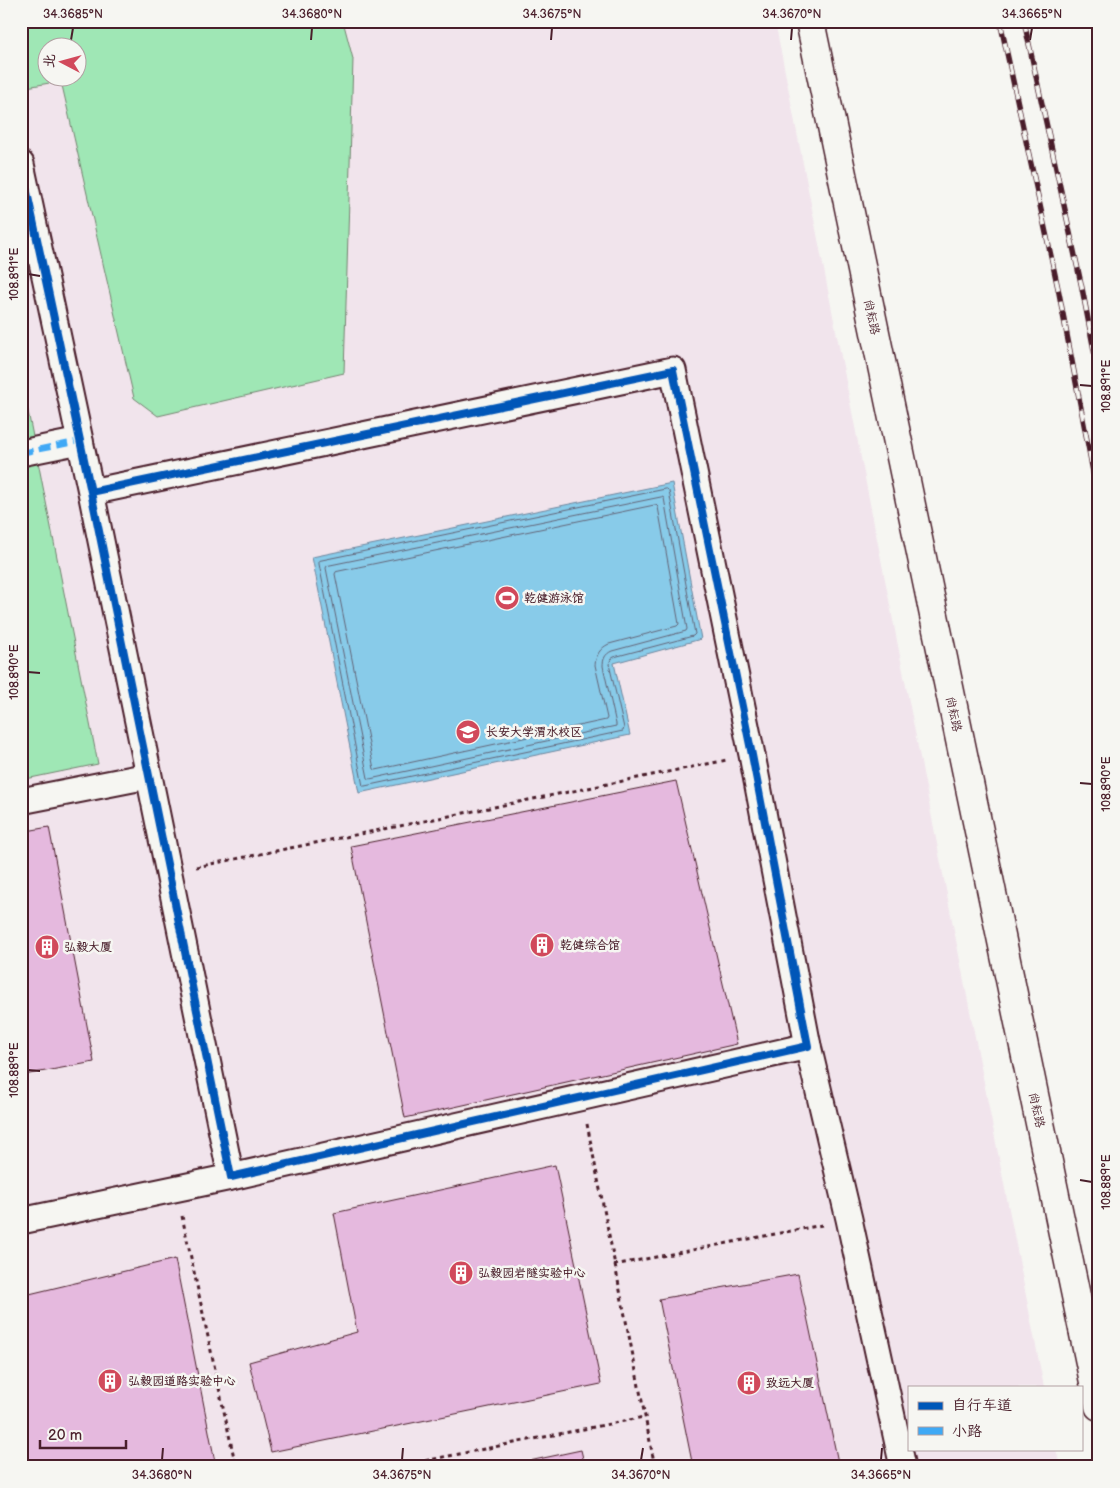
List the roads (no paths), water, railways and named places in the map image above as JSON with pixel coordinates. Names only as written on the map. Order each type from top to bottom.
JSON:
[{"type":"street","name":"尚耘路","points":[[810,21],[1099,1406]]},
{"type":"street","points":[[21,164],[91,492],[231,1177]]},
{"type":"street","points":[[91,492],[672,370],[752,755],[808,1046],[849,1219],[903,1467]]},
{"type":"street","points":[[21,453],[80,441]]},
{"type":"street","points":[[21,801],[148,776]]},
{"type":"street","points":[[21,1221],[231,1177],[808,1046]]},
{"type":"water","name":"乾健游泳馆","points":[[672,483],[701,639],[614,663],[630,735],[359,793],[312,557]]},
{"type":"railway","points":[[1000,21],[1059,293],[1099,503]]},
{"type":"railway","points":[[1024,21],[1082,288],[1099,376]]},
{"type":"place","name":"乾健游泳馆","points":[[507,598]]},
{"type":"place","name":"长安大学渭水校区","points":[[468,732]]},
{"type":"place","name":"乾健综合馆","points":[[542,945]]},
{"type":"place","name":"弘毅大厦","points":[[47,947]]},
{"type":"place","name":"弘毅园岩隧实验中心","points":[[461,1273]]},
{"type":"place","name":"弘毅园道路实验中心","points":[[110,1381]]},
{"type":"place","name":"致远大厦","points":[[749,1383]]}]
